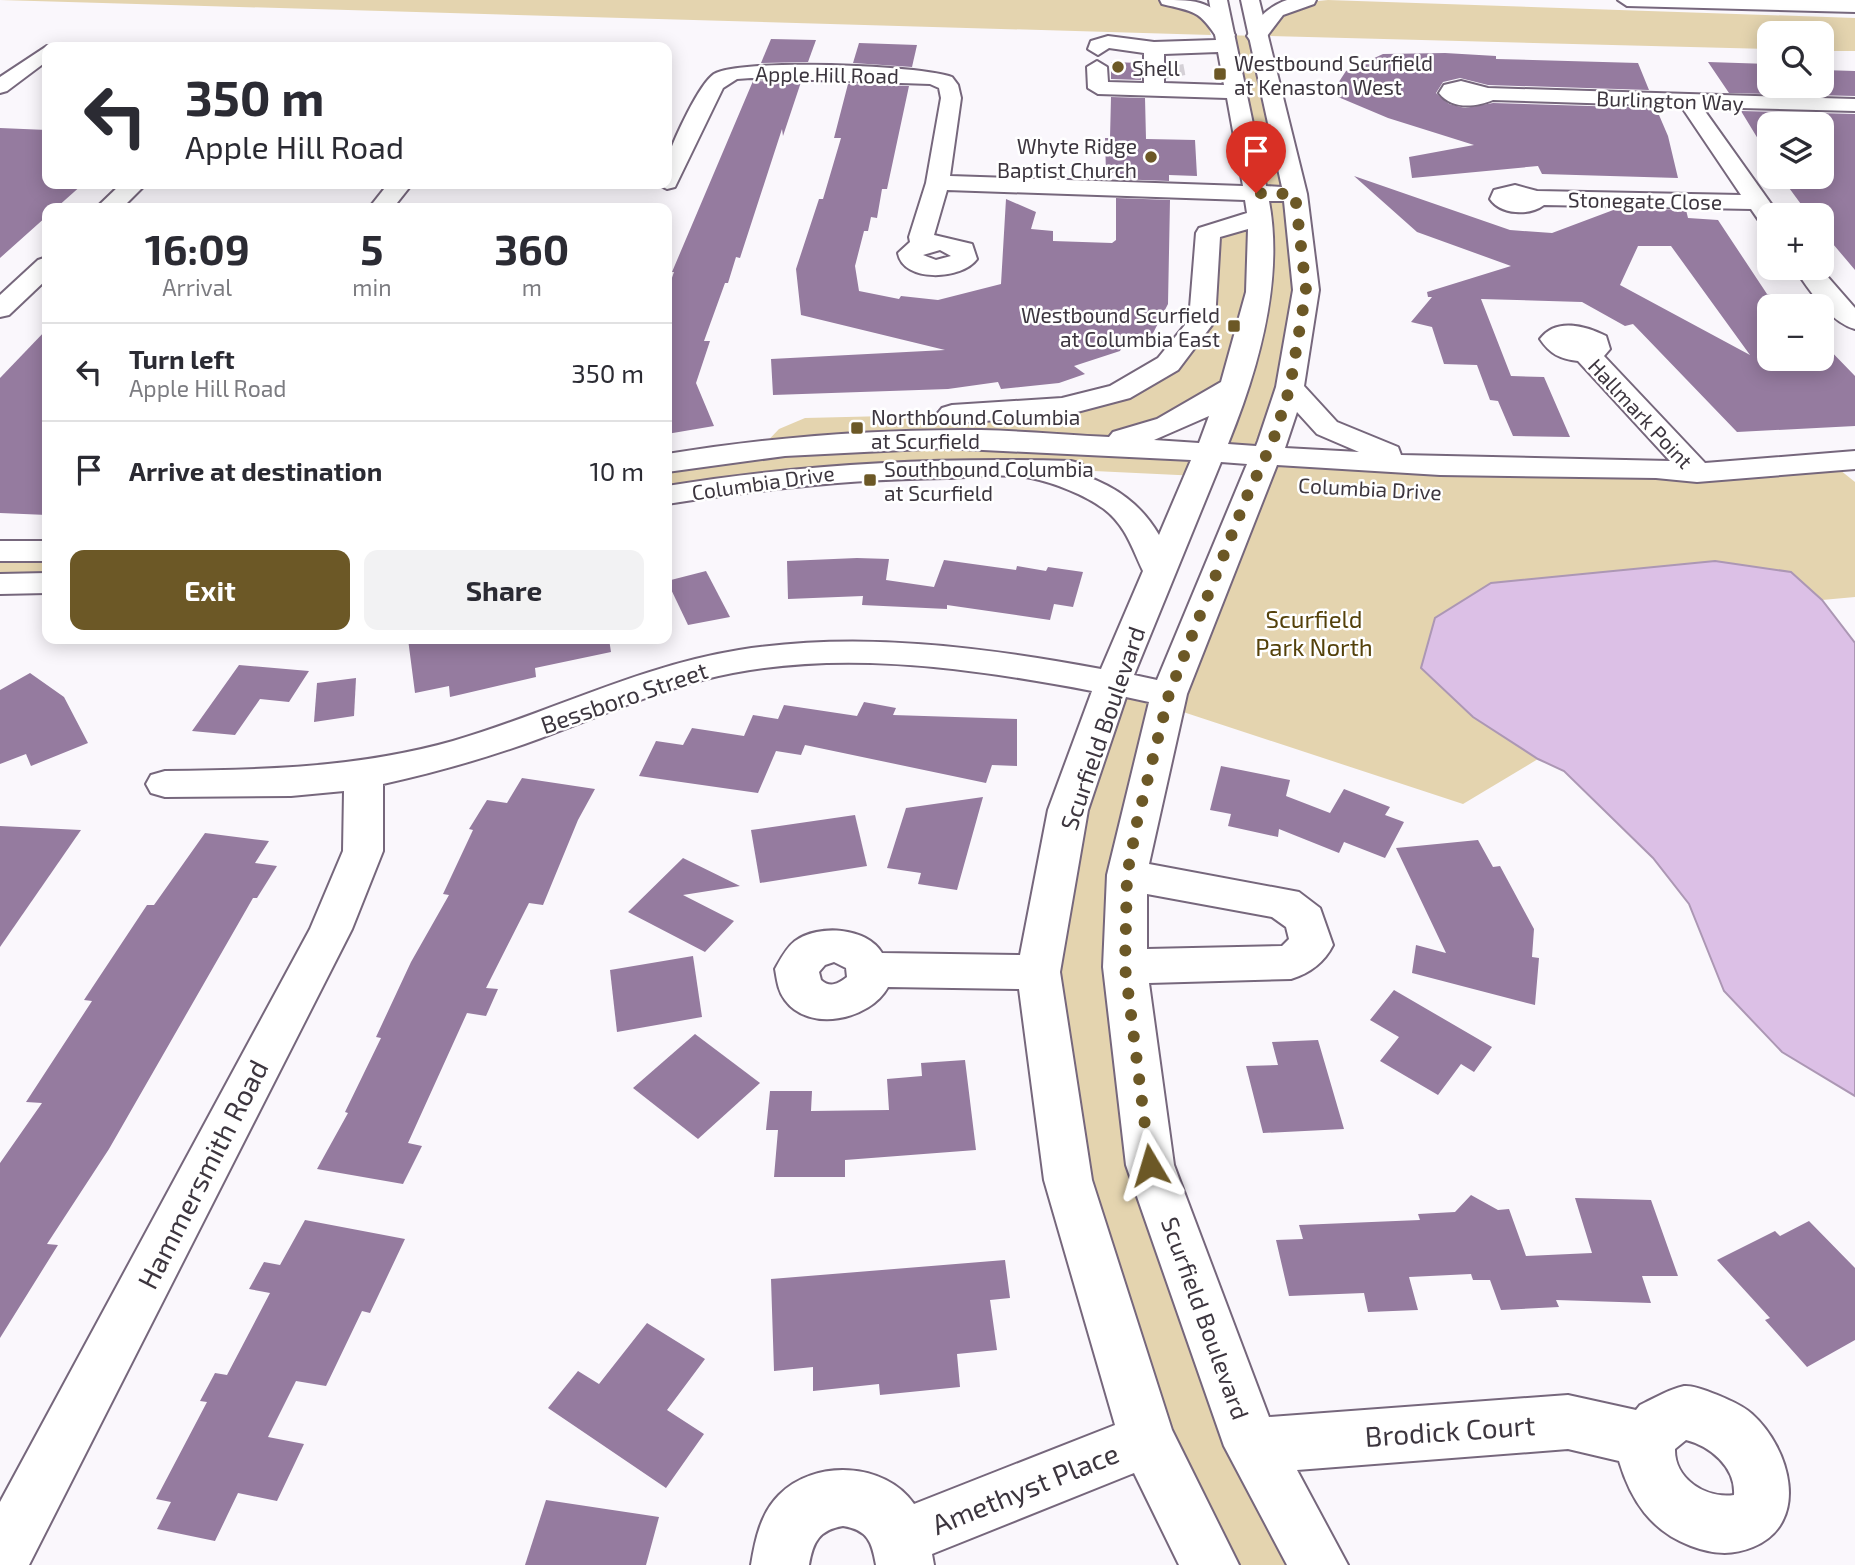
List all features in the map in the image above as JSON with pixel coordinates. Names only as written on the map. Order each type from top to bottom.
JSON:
[{"type":"street","points":[[1169,0],[1204,8],[1215,15],[1226,41],[1177,66],[1154,89],[1098,88],[1097,58],[1108,42],[1177,66],[1237,92]]},
{"type":"street","name":"Scurfield Boulevard","points":[[1210,1565],[1147,1440],[1068,1180],[1038,972],[1068,810],[1113,683],[1234,386],[1259,292],[1258,205],[1218,0]]},
{"type":"street","name":"Scurfield Boulevard","points":[[1250,0],[1295,194],[1306,290],[1290,387],[1169,694],[1137,822],[1127,875],[1125,967],[1150,1165],[1252,1446],[1319,1565]]},
{"type":"street","points":[[1257,36],[1268,16],[1276,10],[1307,0]]},
{"type":"street","points":[[1627,0],[1855,8]]},
{"type":"street","points":[[12,51],[42,52]]},
{"type":"street","points":[[0,87],[42,56]]},
{"type":"street","points":[[1154,89],[1177,66]]},
{"type":"street","name":"Apple Hill Road","points":[[672,171],[714,85],[723,77],[758,72],[910,76],[943,80],[949,86],[951,98],[938,183],[920,237],[923,244]]},
{"type":"street","name":"Burlington Way","points":[[1485,94],[1855,105]]},
{"type":"street","points":[[1687,100],[1758,203]]},
{"type":"street","points":[[938,183],[1258,205],[1295,194]]},
{"type":"street","points":[[113,203],[129,189]]},
{"type":"street","points":[[385,203],[396,189]]},
{"type":"street","name":"Stonegate Close","points":[[1534,198],[1757,210]]},
{"type":"street","name":"Columbia Drive","points":[[759,450],[779,429],[811,418],[1010,413],[1062,407],[1120,392],[1168,364],[1202,321],[1208,233],[1258,205]]},
{"type":"street","points":[[0,309],[42,270]]},
{"type":"street","points":[[1816,280],[1836,305],[1855,321]]},
{"type":"street","name":"Hallmark Point","points":[[1586,353],[1697,472]]},
{"type":"street","points":[[1077,444],[1129,438],[1165,427],[1209,404],[1234,386]]},
{"type":"street","points":[[1290,387],[1327,428],[1376,450],[1440,467]]},
{"type":"street","name":"Columbia Drive","points":[[672,462],[845,440],[983,439],[1077,444],[1204,464],[1260,468],[1450,493],[1666,482],[1697,472]]},
{"type":"street","name":"Columbia Drive","points":[[1260,468],[1440,467],[1697,472],[1855,460]]},
{"type":"street","name":"Columbia Drive","points":[[672,494],[850,470],[1204,464]]},
{"type":"street","points":[[1031,468],[1091,488],[1128,510],[1148,538],[1159,570]]},
{"type":"street","points":[[0,551],[42,551]]},
{"type":"street","points":[[0,583],[42,583]]},
{"type":"street","name":"Bessboro Street","points":[[164,784],[276,783],[364,775],[462,751],[530,730],[689,670],[783,655],[864,651],[916,655],[1113,683],[1169,694]]},
{"type":"street","name":"Hammersmith Road","points":[[0,1561],[331,929],[363,851],[364,775]]},
{"type":"street","points":[[1125,967],[1291,962],[1312,945],[1305,919],[1284,903],[1127,875]]},
{"type":"street","points":[[869,970],[1038,972]]},
{"type":"street","name":"Brodick Court","points":[[1252,1446],[1568,1422],[1647,1440]]},
{"type":"street","name":"Amethyst Place","points":[[780,1565],[780,1549],[789,1527],[804,1510],[824,1499],[846,1495],[875,1503],[892,1518],[904,1551],[1147,1440]]},
{"type":"green space","points":[[0,0],[1172,0],[1197,12],[1211,35]]},
{"type":"green space","points":[[1328,0],[1855,18],[1855,51],[1834,51],[1834,21],[1757,21],[1757,49],[1266,36],[1272,19],[1308,2]]},
{"type":"green space","name":"Scurfield Park North","points":[[1225,35],[1257,36],[1306,290],[1267,454],[1440,466],[1830,462],[1855,482],[1855,597],[1822,600],[1790,572],[1473,717],[1538,759],[1463,804],[1171,708],[1127,875],[1150,1165],[1319,1565],[1210,1565],[1147,1440],[1038,972],[1113,683],[1170,708],[1267,455],[1210,452],[1199,476],[1031,468],[734,483],[672,494],[672,462],[759,450],[779,429],[805,418],[1010,413],[1120,392],[1202,321],[1208,233],[1259,217]],"holes":[[[1233,388],[1210,452],[1082,444],[1165,427]]]},
{"type":"green space","points":[[0,551],[42,551],[42,583],[0,584]]},
{"type":"shaded area","points":[[1715,561],[1791,572],[1822,600],[1855,643],[1855,1096],[1782,1052],[1724,991],[1689,904],[1653,858],[1564,771],[1538,759],[1473,717],[1421,668],[1435,618],[1491,583]]},
{"type":"building","points":[[771,39],[816,40],[808,62],[761,63]]},
{"type":"building","points":[[859,43],[917,45],[912,67],[853,63]]},
{"type":"building","points":[[1383,54],[1496,56],[1496,59],[1638,63],[1649,90],[1488,85],[1460,78],[1443,82],[1436,93],[1449,104],[1465,108],[1493,103],[1656,108],[1668,136],[1678,178],[1542,174],[1538,166],[1412,178],[1409,157],[1474,145],[1388,118],[1331,94],[1346,71]]},
{"type":"building","points":[[1111,62],[1141,63],[1141,80],[1111,79]]},
{"type":"building","points":[[1708,62],[1757,64],[1757,94],[1729,93]]},
{"type":"building","points":[[1834,70],[1855,71],[1855,96],[1834,96]]},
{"type":"building","points":[[753,81],[801,82],[783,136],[782,129],[740,258],[736,257],[704,341],[710,341],[696,383],[714,426],[672,433],[672,272]]},
{"type":"building","points":[[848,84],[909,86],[887,189],[882,189],[877,218],[871,217],[868,231],[864,231],[855,266],[859,291],[899,299],[901,296],[938,300],[1001,284],[1006,199],[1036,212],[1031,229],[1053,231],[1053,241],[1112,243],[1116,240],[1116,198],[1170,200],[1168,304],[1150,339],[1128,335],[1120,351],[1074,366],[1085,374],[1059,383],[1001,389],[998,382],[948,389],[773,395],[771,359],[945,350],[801,315],[796,269],[819,199],[823,199],[841,138],[834,138]]},
{"type":"building","name":"Whyte Ridge Baptist Church","points":[[1111,97],[1145,98],[1146,139],[1195,140],[1197,176],[1169,175],[1169,181],[1116,179],[1116,173],[1106,173],[1105,138],[1110,138]]},
{"type":"building","points":[[1741,111],[1779,112],[1757,112],[1757,137]]},
{"type":"building","points":[[1834,113],[1855,114],[1855,270],[1834,245],[1834,203],[1800,203],[1790,189],[1834,189]]},
{"type":"building","points":[[0,128],[42,130],[42,189],[77,189],[62,203],[42,203],[42,220],[0,258]]},
{"type":"building","points":[[1354,176],[1510,230],[1552,233],[1616,209],[1686,210],[1688,218],[1718,220],[1767,294],[1757,294],[1757,371],[1834,371],[1834,354],[1855,376],[1855,426],[1737,432],[1633,324],[1625,326],[1582,302],[1481,299],[1511,376],[1544,377],[1570,437],[1513,436],[1498,401],[1490,400],[1477,365],[1444,364],[1432,327],[1411,322],[1432,297],[1428,297],[1427,292],[1511,266],[1417,232]],"holes":[[[1638,246],[1671,246],[1750,355],[1620,285]]]},
{"type":"building","points":[[42,334],[42,515],[0,513],[0,378]]},
{"type":"building","points":[[889,559],[886,580],[934,587],[944,560],[1016,570],[1017,566],[1046,571],[1048,567],[1083,572],[1073,607],[1054,604],[1050,620],[947,605],[947,609],[862,605],[863,596],[788,599],[787,561]]},
{"type":"building","points":[[706,571],[730,617],[688,625],[672,591],[672,580]]},
{"type":"building","points":[[409,644],[610,644],[611,652],[535,668],[536,677],[450,697],[449,686],[415,693]]},
{"type":"building","points":[[239,665],[309,671],[289,702],[260,699],[235,735],[192,731]]},
{"type":"building","points":[[30,673],[64,697],[88,743],[31,766],[26,754],[0,764],[0,690]]},
{"type":"building","points":[[356,678],[354,716],[314,722],[317,683]]},
{"type":"building","points":[[864,702],[896,708],[893,715],[1017,719],[1017,766],[992,765],[986,783],[805,745],[801,755],[776,751],[758,793],[639,776],[656,741],[683,745],[692,728],[744,736],[753,715],[778,719],[784,705],[857,716]]},
{"type":"building","points":[[1221,766],[1290,780],[1286,796],[1330,813],[1344,789],[1390,807],[1385,815],[1404,822],[1385,858],[1344,842],[1339,853],[1279,829],[1278,837],[1228,826],[1231,814],[1210,810]]},
{"type":"building","points":[[522,778],[595,789],[578,820],[543,905],[529,903],[486,988],[498,989],[486,1016],[467,1013],[408,1143],[422,1146],[403,1184],[317,1169],[348,1113],[345,1112],[381,1038],[376,1037],[411,962],[449,895],[443,894],[473,830],[469,829],[487,800],[507,803]]},
{"type":"building","points":[[983,797],[957,890],[918,884],[921,873],[887,868],[906,808]]},
{"type":"building","points":[[855,815],[867,866],[760,883],[751,830]]},
{"type":"building","points":[[0,826],[81,830],[0,947]]},
{"type":"building","points":[[205,833],[269,841],[255,863],[277,866],[257,898],[253,898],[109,1149],[47,1244],[58,1245],[0,1338],[0,1163],[42,1103],[26,1102],[92,1001],[84,1000],[147,905],[154,905]]},
{"type":"building","points":[[1478,840],[1493,867],[1500,866],[1534,929],[1532,957],[1539,958],[1535,1005],[1412,973],[1416,945],[1446,953],[1396,848]]},
{"type":"building","points":[[683,858],[740,886],[683,895],[734,921],[705,952],[628,912]]},
{"type":"building","points":[[693,956],[702,1017],[617,1032],[610,970]]},
{"type":"building","points":[[1394,990],[1492,1047],[1474,1072],[1461,1064],[1438,1095],[1380,1061],[1399,1037],[1370,1020]]},
{"type":"building","points":[[695,1034],[760,1083],[698,1139],[633,1088]]},
{"type":"building","points":[[1318,1040],[1344,1129],[1263,1133],[1246,1066],[1278,1065],[1272,1042]]},
{"type":"building","points":[[965,1060],[976,1150],[845,1160],[845,1177],[774,1177],[778,1130],[766,1130],[770,1091],[812,1091],[811,1111],[889,1110],[887,1079],[922,1076],[921,1063]]},
{"type":"building","points":[[1471,1195],[1498,1210],[1509,1209],[1526,1256],[1592,1253],[1575,1198],[1651,1200],[1678,1276],[1642,1276],[1651,1303],[1556,1300],[1559,1307],[1501,1310],[1490,1280],[1473,1280],[1471,1274],[1409,1277],[1418,1310],[1368,1312],[1364,1293],[1289,1296],[1276,1240],[1303,1239],[1299,1225],[1420,1220],[1418,1214],[1455,1212]]},
{"type":"building","points":[[305,1220],[405,1239],[370,1313],[362,1311],[326,1386],[296,1381],[268,1437],[304,1444],[277,1501],[238,1493],[215,1541],[157,1529],[171,1502],[156,1499],[207,1402],[200,1401],[215,1373],[227,1375],[270,1293],[249,1289],[264,1262],[280,1265]]},
{"type":"building","points":[[1809,1221],[1855,1268],[1855,1340],[1807,1367],[1765,1320],[1770,1318],[1717,1260],[1775,1231],[1780,1236]]},
{"type":"building","points":[[1005,1260],[1010,1298],[990,1300],[997,1350],[957,1354],[960,1387],[880,1395],[879,1384],[813,1391],[813,1367],[774,1371],[771,1279]]},
{"type":"building","points":[[647,1323],[705,1359],[667,1410],[704,1434],[666,1488],[548,1408],[578,1371],[599,1384]]},
{"type":"building","points":[[546,1500],[659,1517],[646,1565],[525,1565]]},
{"type":"tunnel","points":[[1173,66],[1175,77]]},
{"type":"place","name":"Shell","points":[[1118,67]]},
{"type":"place","name":"Westbound Scurfield at Kenaston West","points":[[1220,74]]},
{"type":"place","name":"Whyte Ridge Baptist Church","points":[[1151,157]]},
{"type":"place","name":"Westbound Scurfield at Columbia East","points":[[1234,326]]},
{"type":"place","name":"Northbound Columbia at Scurfield","points":[[857,428]]},
{"type":"place","name":"Southbound Columbia at Scurfield","points":[[870,480]]},
{"type":"route","points":[[1150,1165],[1125,967],[1127,875],[1137,822],[1169,694],[1247,496],[1273,441],[1290,387],[1306,290],[1295,194],[1256,193]]}]
